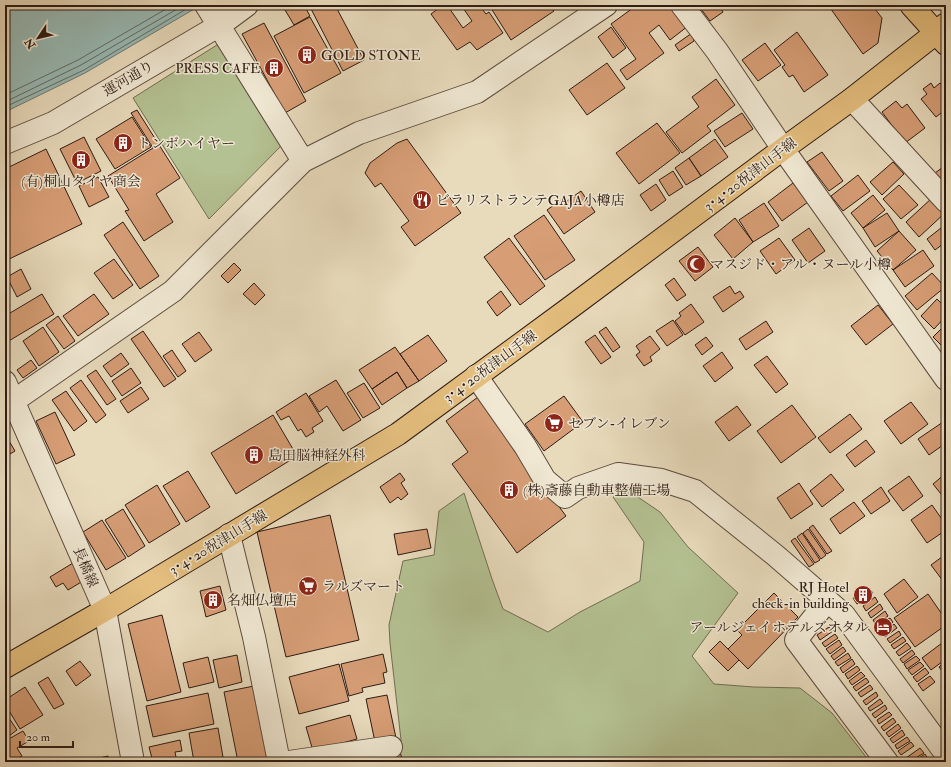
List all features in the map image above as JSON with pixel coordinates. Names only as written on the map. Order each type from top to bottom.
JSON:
[{"type":"main road","points":[[911,5],[943,34]]},
{"type":"main road","name":"3･4･20祝津山手線","points":[[5,667],[105,610],[398,434],[783,149],[943,34]]},
{"type":"street","points":[[206,5],[220,25],[303,161]]},
{"type":"street","name":"運河通り","points":[[5,143],[52,123],[220,25],[247,5]]},
{"type":"street","points":[[8,397],[173,291],[303,161],[359,133],[476,92],[606,5]]},
{"type":"street","points":[[682,5],[722,58],[783,149],[946,379]]},
{"type":"street","points":[[852,99],[946,201]]},
{"type":"street","points":[[476,376],[525,446],[545,480],[565,497],[578,488],[618,474],[661,480],[695,490],[775,555],[844,615],[946,754]]},
{"type":"street","name":"長橋線","points":[[8,397],[105,610],[133,762]]},
{"type":"street","points":[[229,535],[254,637],[279,762]]},
{"type":"street","points":[[828,601],[796,640],[887,762]]},
{"type":"street","points":[[289,762],[390,747]]},
{"type":"green space","points":[[220,43],[282,145],[209,219],[133,98]]},
{"type":"green space","points":[[629,491],[660,512],[688,547],[738,593],[692,656],[714,684],[800,688],[832,713],[870,762],[399,762],[401,740],[389,625],[403,561],[434,555],[439,511],[464,493],[503,609],[548,632],[580,612],[640,581],[644,542],[613,497]]},
{"type":"water","points":[[5,5],[201,5],[85,73],[5,112]]},
{"type":"building","points":[[294,5],[304,5],[310,16],[294,25],[285,10]]},
{"type":"building","points":[[309,5],[335,5],[364,60],[343,71]]},
{"type":"building","points":[[443,5],[447,5],[463,28],[472,21],[461,5],[479,5],[486,14],[489,12],[503,33],[477,50],[470,42],[457,50],[431,14]]},
{"type":"building","points":[[489,5],[550,5],[554,11],[511,40]]},
{"type":"building","points":[[637,5],[673,5],[688,26],[670,40],[659,25],[649,33],[664,53],[627,80],[620,70],[636,59],[611,24]]},
{"type":"building","points":[[698,5],[719,5],[723,12],[710,21]]},
{"type":"building","points":[[828,5],[872,5],[882,18],[878,43],[863,54]]},
{"type":"building","name":"GOLD STONE","points":[[310,17],[341,73],[304,93],[274,36]]},
{"type":"building","name":"PRESS CAFE","points":[[264,23],[306,101],[285,113],[242,34]]},
{"type":"building","points":[[611,27],[626,48],[613,58],[598,37]]},
{"type":"building","points":[[797,32],[828,75],[804,92],[793,75],[789,77],[782,67],[785,65],[774,50]]},
{"type":"building","points":[[692,33],[694,41],[679,51],[675,45]]},
{"type":"building","points":[[765,43],[781,65],[758,81],[742,60]]},
{"type":"building","points":[[607,63],[625,88],[587,115],[569,90]]},
{"type":"building","points":[[716,79],[735,105],[707,126],[711,131],[682,153],[666,132],[699,107],[692,97]]},
{"type":"building","points":[[931,83],[934,88],[940,83],[946,90],[946,95],[944,96],[946,98],[946,109],[936,117],[921,99],[927,94],[923,89]]},
{"type":"building","points":[[896,101],[902,108],[907,104],[925,128],[905,143],[882,112]]},
{"type":"building","points":[[137,110],[180,178],[156,194],[173,222],[144,241],[125,211],[129,210],[108,176],[153,148],[131,113]]},
{"type":"building","points":[[742,113],[753,129],[725,147],[714,131]]},
{"type":"building","name":"トンボハイヤー","points":[[132,117],[151,147],[115,169],[96,139]]},
{"type":"building","points":[[657,123],[680,153],[639,184],[616,153]]},
{"type":"building","name":"(有)桐山タイヤ商会","points":[[84,137],[101,171],[77,183],[60,149]]},
{"type":"building","name":"ビラリストランテGAJA小樽店","points":[[407,139],[461,213],[415,246],[401,227],[409,221],[381,183],[375,187],[365,173],[370,163],[397,143]]},
{"type":"building","points":[[715,139],[728,157],[701,176],[689,158]]},
{"type":"building","points":[[46,149],[82,224],[5,261],[5,169]]},
{"type":"building","points":[[822,152],[843,181],[829,191],[807,162]]},
{"type":"building","points":[[689,158],[701,176],[686,185],[675,168]]},
{"type":"building","points":[[893,162],[904,174],[882,195],[870,182]]},
{"type":"building","points":[[946,165],[946,186],[935,173]]},
{"type":"building","points":[[673,171],[683,187],[669,196],[659,180]]},
{"type":"building","points":[[858,175],[870,191],[843,211],[831,196]]},
{"type":"building","points":[[98,177],[109,197],[89,207],[79,186]]},
{"type":"building","points":[[793,183],[808,202],[782,221],[768,202]]},
{"type":"building","points":[[656,184],[666,200],[651,211],[640,195]]},
{"type":"building","points":[[899,185],[918,205],[901,219],[883,199]]},
{"type":"building","points":[[581,191],[595,212],[564,234],[547,210],[565,197],[567,201]]},
{"type":"building","points":[[873,195],[885,210],[863,228],[851,213]]},
{"type":"building","points":[[933,197],[946,212],[919,237],[906,222]]},
{"type":"building","points":[[764,203],[779,226],[753,242],[739,220]]},
{"type":"building","points":[[887,213],[899,231],[875,247],[863,228]]},
{"type":"building","points":[[544,215],[575,260],[545,280],[514,236]]},
{"type":"building","points":[[735,218],[753,242],[733,259],[714,235]]},
{"type":"building","points":[[123,222],[159,276],[140,289],[104,235]]},
{"type":"building","points":[[946,224],[946,248],[943,244],[935,250],[927,239]]},
{"type":"building","points":[[809,228],[825,251],[808,263],[792,240]]},
{"type":"building","points":[[899,231],[916,250],[893,270],[877,251]]},
{"type":"building","points":[[509,238],[545,286],[520,305],[484,257]]},
{"type":"building","points":[[779,238],[795,260],[776,274],[760,251]]},
{"type":"building","name":"マスジド・アル・ヌール小樽","points":[[698,247],[713,267],[695,281],[679,261]]},
{"type":"building","points":[[923,250],[934,266],[905,287],[893,270]]},
{"type":"building","points":[[114,259],[133,285],[113,299],[94,273]]},
{"type":"building","points":[[234,263],[241,270],[228,283],[221,276]]},
{"type":"building","points":[[21,269],[31,289],[17,297],[7,277]]},
{"type":"building","points":[[932,273],[945,287],[917,310],[905,296]]},
{"type":"building","points":[[674,278],[686,295],[677,301],[665,285]]},
{"type":"building","points":[[254,283],[265,295],[255,305],[243,294]]},
{"type":"building","points":[[730,286],[735,294],[740,291],[744,297],[723,312],[713,297]]},
{"type":"building","points":[[501,291],[511,305],[497,316],[487,302]]},
{"type":"building","points":[[42,294],[54,314],[7,342],[5,338],[5,316]]},
{"type":"building","points":[[94,294],[109,314],[78,336],[63,316]]},
{"type":"building","points":[[5,296],[10,306],[5,308]]},
{"type":"building","points":[[937,299],[946,308],[946,316],[934,329],[921,316]]},
{"type":"building","points":[[691,304],[704,322],[685,335],[675,321],[681,316],[679,313]]},
{"type":"building","points":[[878,305],[893,324],[866,345],[851,326]]},
{"type":"building","points":[[58,316],[75,341],[64,349],[46,325]]},
{"type":"building","points":[[673,320],[683,335],[667,346],[656,331]]},
{"type":"building","points":[[766,321],[773,332],[746,350],[739,339]]},
{"type":"building","points":[[946,324],[946,350],[933,337]]},
{"type":"building","points":[[43,327],[59,352],[39,366],[23,341]]},
{"type":"building","points":[[606,327],[620,347],[613,352],[599,332]]},
{"type":"building","points":[[143,331],[176,379],[164,387],[131,339]]},
{"type":"building","points":[[199,332],[212,350],[195,362],[182,344]]},
{"type":"building","points":[[428,335],[447,361],[419,381],[400,354]]},
{"type":"building","points":[[595,335],[611,357],[601,364],[585,342]]},
{"type":"building","points":[[650,336],[660,349],[650,357],[652,361],[644,366],[636,355],[640,352],[636,346]]},
{"type":"building","points":[[706,337],[713,346],[702,355],[695,345]]},
{"type":"building","points":[[395,347],[419,381],[407,388],[397,372],[372,389],[359,370]]},
{"type":"building","points":[[172,350],[186,371],[178,377],[163,356]]},
{"type":"building","points":[[722,352],[733,368],[715,382],[703,366]]},
{"type":"building","points":[[121,353],[129,364],[111,377],[103,366]]},
{"type":"building","points":[[767,356],[788,384],[776,393],[754,365]]},
{"type":"building","points":[[31,360],[37,368],[23,378],[17,370]]},
{"type":"building","points":[[131,368],[141,383],[122,396],[112,381]]},
{"type":"building","points":[[96,370],[116,399],[107,405],[87,376]]},
{"type":"building","points":[[397,372],[407,388],[382,405],[372,389]]},
{"type":"building","points":[[81,380],[106,415],[96,423],[70,388]]},
{"type":"building","points":[[336,380],[361,420],[343,431],[327,406],[319,412],[309,396]]},
{"type":"building","points":[[364,383],[380,408],[363,418],[347,393]]},
{"type":"building","points":[[141,387],[149,399],[128,413],[120,401]]},
{"type":"building","points":[[66,391],[87,421],[74,431],[52,400]]},
{"type":"building","points":[[306,393],[323,421],[312,428],[314,432],[306,437],[301,429],[298,431],[289,416],[281,420],[276,412]]},
{"type":"building","name":"セブン-イレブン","points":[[564,396],[583,422],[544,451],[525,424]]},
{"type":"building","name":"(株)斎藤自動車整備工場","points":[[478,397],[566,516],[517,553],[452,464],[468,452],[446,421]]},
{"type":"building","points":[[911,402],[928,424],[901,444],[884,421]]},
{"type":"building","points":[[792,405],[816,437],[781,463],[757,431]]},
{"type":"building","points":[[737,406],[751,425],[729,441],[715,422]]},
{"type":"building","points":[[55,412],[75,455],[56,464],[36,421]]},
{"type":"building","points":[[850,414],[862,429],[830,453],[818,438]]},
{"type":"building","name":"島田脳神経外科","points":[[273,415],[297,456],[236,494],[211,453]]},
{"type":"building","points":[[946,420],[946,443],[929,455],[918,439]]},
{"type":"building","points":[[5,434],[15,451],[5,457]]},
{"type":"building","points":[[866,440],[875,452],[855,467],[846,455]]},
{"type":"building","points":[[188,471],[210,507],[186,522],[163,486]]},
{"type":"building","points":[[400,473],[405,480],[401,483],[408,494],[401,500],[398,497],[390,503],[380,487]]},
{"type":"building","points":[[831,474],[844,490],[822,507],[810,491]]},
{"type":"building","points":[[945,474],[946,489],[941,494],[933,484]]},
{"type":"building","points":[[909,476],[923,496],[903,511],[888,491]]},
{"type":"building","points":[[799,483],[813,504],[791,519],[777,498]]},
{"type":"building","points":[[157,485],[180,524],[149,543],[125,505]]},
{"type":"building","points":[[881,487],[890,501],[871,514],[862,501]]},
{"type":"building","points":[[854,502],[865,516],[840,534],[830,519]]},
{"type":"building","points":[[932,505],[946,525],[946,530],[927,543],[911,520]]},
{"type":"building","points":[[123,509],[145,546],[128,557],[105,520]]},
{"type":"building","name":"ラルズマート","points":[[330,515],[359,640],[286,657],[257,532]]},
{"type":"building","points":[[102,520],[126,558],[106,570],[83,532]]},
{"type":"building","points":[[813,525],[832,551],[827,554],[809,528]]},
{"type":"building","points":[[427,529],[431,548],[398,555],[394,534]]},
{"type":"building","points":[[808,529],[826,555],[821,559],[803,533]]},
{"type":"building","points":[[802,533],[820,560],[815,563],[797,537]]},
{"type":"building","points":[[795,538],[814,564],[809,567],[791,541]]},
{"type":"building","points":[[946,554],[946,579],[943,581],[931,565]]},
{"type":"building","points":[[73,563],[83,581],[68,590],[63,583],[56,587],[50,577]]},
{"type":"building","points":[[904,579],[918,597],[897,613],[884,594]]},
{"type":"building","name":"名畑仏壇店","points":[[220,586],[226,610],[206,617],[200,591]]},
{"type":"building","name":"RJ Hotel check-in building","points":[[868,587],[873,593],[857,604],[853,598]]},
{"type":"building","points":[[774,593],[798,617],[748,669],[728,649],[742,635],[737,630]]},
{"type":"building","points":[[928,594],[946,620],[946,625],[915,647],[894,618]]},
{"type":"building","points":[[875,597],[878,602],[866,611],[863,606]]},
{"type":"building","points":[[880,604],[883,609],[871,618],[868,613]]},
{"type":"building","points":[[885,611],[888,616],[876,625],[873,620]]},
{"type":"building","points":[[162,615],[181,692],[147,701],[128,624]]},
{"type":"building","points":[[890,618],[893,622],[881,631],[877,626]]},
{"type":"building","points":[[894,624],[897,628],[885,637],[882,633]]},
{"type":"building","points":[[829,627],[833,631],[820,640],[817,635]]},
{"type":"building","points":[[899,631],[901,635],[890,643],[887,639]]},
{"type":"building","points":[[835,634],[838,638],[825,647],[822,643]]},
{"type":"building","points":[[903,637],[906,641],[894,649],[891,645]]},
{"type":"building","points":[[839,640],[842,645],[830,654],[826,649]]},
{"type":"building","points":[[946,640],[946,659],[931,670],[922,658]]},
{"type":"building","points":[[720,641],[739,660],[728,671],[709,652]]},
{"type":"building","points":[[907,643],[911,648],[899,656],[896,652]]},
{"type":"building","points":[[843,647],[846,651],[834,660],[831,656]]},
{"type":"building","points":[[912,650],[915,654],[903,663],[900,659]]},
{"type":"building","points":[[848,653],[851,658],[838,666],[835,662]]},
{"type":"building","points":[[383,654],[387,672],[383,673],[385,683],[362,688],[363,692],[349,696],[341,664]]},
{"type":"building","points":[[237,655],[242,682],[219,688],[213,660]]},
{"type":"building","points":[[916,656],[920,660],[907,669],[904,664]]},
{"type":"building","points":[[208,657],[214,682],[189,688],[183,663]]},
{"type":"building","points":[[852,659],[855,664],[843,673],[840,668]]},
{"type":"building","points":[[80,661],[91,675],[76,686],[66,671]]},
{"type":"building","points":[[946,661],[946,676],[939,667]]},
{"type":"building","points":[[920,662],[924,666],[912,675],[908,670]]},
{"type":"building","points":[[339,664],[349,701],[299,714],[289,677]]},
{"type":"building","points":[[857,666],[860,670],[848,679],[845,674]]},
{"type":"building","points":[[925,668],[929,673],[917,682],[913,677]]},
{"type":"building","points":[[861,672],[865,676],[852,685],[849,681]]},
{"type":"building","points":[[930,676],[935,682],[923,691],[918,684]]},
{"type":"building","points":[[48,677],[64,704],[54,709],[38,683]]},
{"type":"building","points":[[866,678],[869,682],[856,691],[853,687]]},
{"type":"building","points":[[870,685],[873,689],[861,697],[858,693]]},
{"type":"building","points":[[254,686],[269,757],[238,762],[224,692]]},
{"type":"building","points":[[25,687],[43,715],[20,729],[5,704],[5,700]]},
{"type":"building","points":[[876,692],[878,696],[866,705],[863,701]]},
{"type":"building","points":[[208,693],[214,724],[153,737],[146,706]]},
{"type":"building","points":[[387,695],[396,738],[375,742],[366,699]]},
{"type":"building","points":[[880,699],[883,703],[870,711],[868,708]]},
{"type":"building","points":[[885,705],[887,709],[875,718],[872,714]]},
{"type":"building","points":[[5,712],[17,730],[9,736],[5,730]]},
{"type":"building","points":[[889,712],[892,715],[879,724],[877,720]]},
{"type":"building","points":[[350,715],[357,739],[313,751],[306,727]]},
{"type":"building","points":[[893,718],[896,722],[884,731],[881,727]]},
{"type":"building","points":[[898,724],[901,728],[889,737],[886,733]]},
{"type":"building","points":[[218,728],[223,757],[208,760],[209,762],[194,762],[189,733]]},
{"type":"building","points":[[902,730],[905,735],[893,743],[890,739]]},
{"type":"building","points":[[23,731],[29,741],[17,748],[22,756],[11,762],[5,762],[5,741]]},
{"type":"building","points":[[907,737],[910,741],[897,749],[895,745]]},
{"type":"building","points":[[180,740],[182,751],[175,752],[177,762],[153,762],[149,747]]},
{"type":"building","points":[[911,742],[914,746],[901,755],[898,751]]},
{"type":"building","points":[[399,748],[402,759],[392,762],[389,750]]},
{"type":"building","points":[[920,748],[924,753],[909,762],[906,758]]},
{"type":"building","points":[[925,754],[928,759],[924,762],[913,762]]},
{"type":"building","points":[[108,756],[109,762],[82,762]]},
{"type":"place","name":"GOLD STONE","points":[[307,55]]},
{"type":"place","name":"PRESS CAFE","points":[[274,68]]},
{"type":"place","name":"トンボハイヤー","points":[[123,143]]},
{"type":"place","name":"(有)桐山タイヤ商会","points":[[81,160]]},
{"type":"place","name":"ビラリストランテGAJA小樽店","points":[[422,200]]},
{"type":"place","name":"マスジド・アル・ヌール小樽","points":[[696,264]]},
{"type":"place","name":"セブン-イレブン","points":[[554,423]]},
{"type":"place","name":"島田脳神経外科","points":[[254,455]]},
{"type":"place","name":"(株)斎藤自動車整備工場","points":[[509,490]]},
{"type":"place","name":"ラルズマート","points":[[308,586]]},
{"type":"place","name":"RJ Hotel check-in building","points":[[863,595]]},
{"type":"place","name":"名畑仏壇店","points":[[213,600]]},
{"type":"place","name":"アールジェイホテルズオタル","points":[[883,627]]}]
